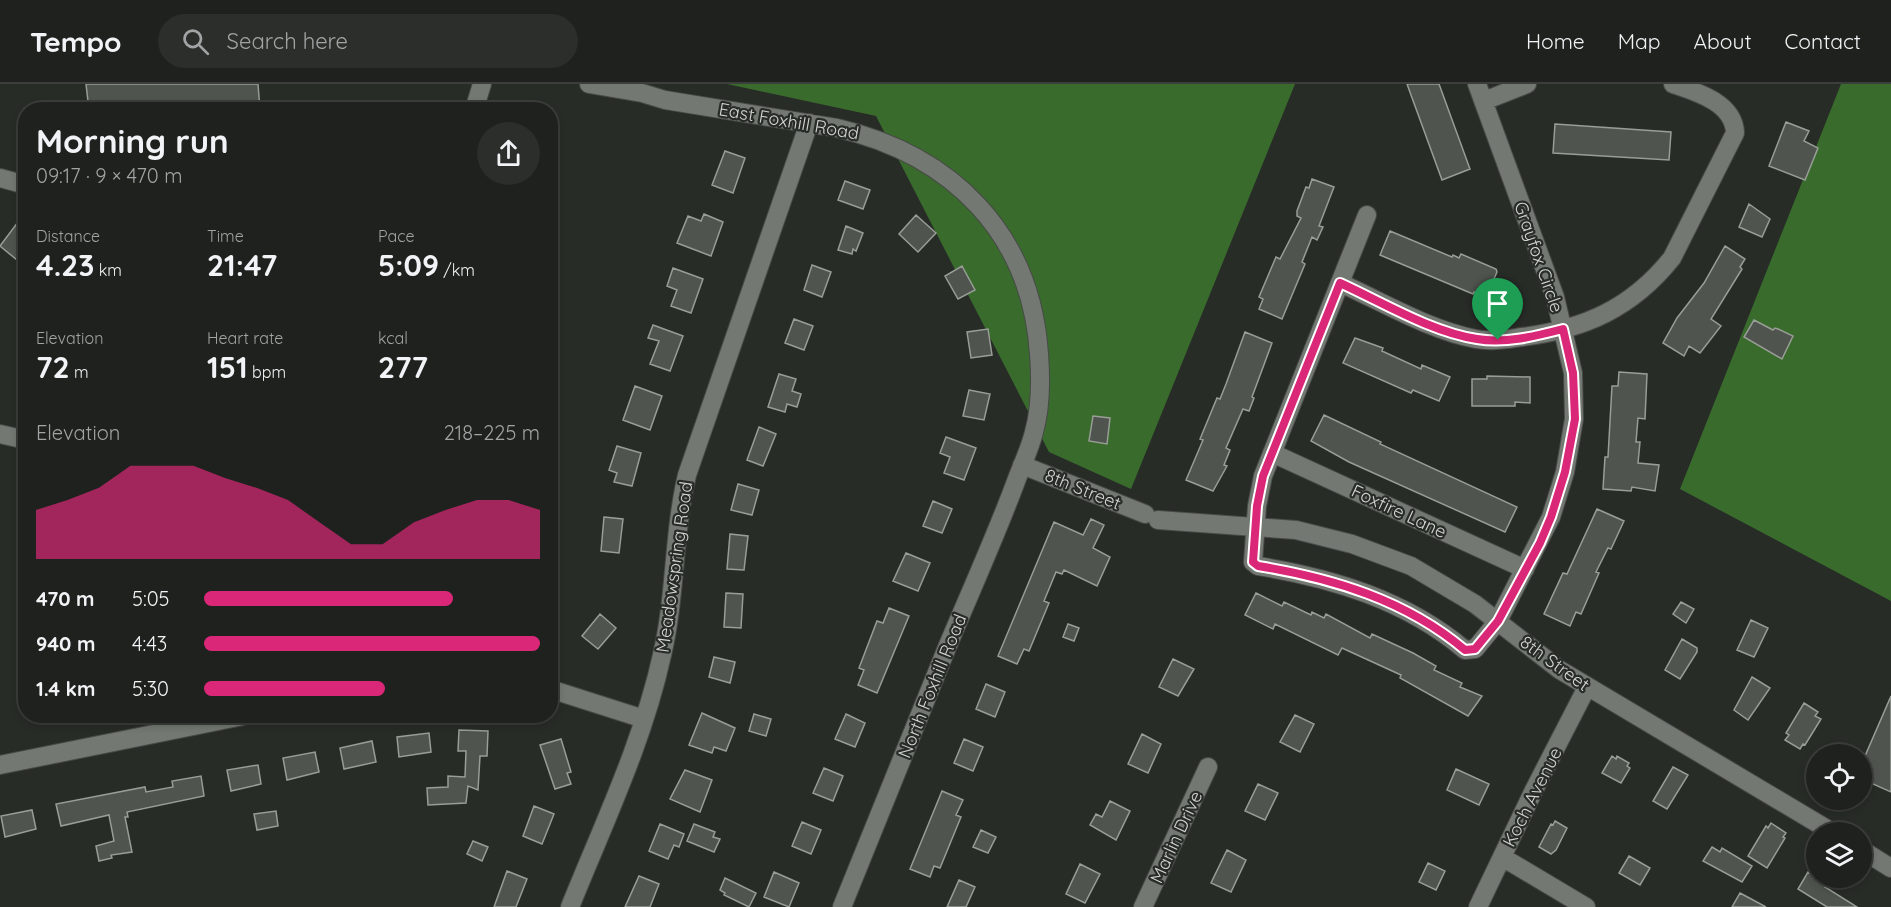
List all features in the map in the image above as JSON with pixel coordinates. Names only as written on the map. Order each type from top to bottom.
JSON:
[{"type":"street","points":[[476,102],[482,84]]},
{"type":"street","name":"East Foxhill Road","points":[[590,84],[642,93],[665,100],[860,133],[895,146],[936,168],[977,204],[1001,235],[1017,262],[1029,293],[1037,326],[1041,375],[1039,401],[1034,432],[1022,465]]},
{"type":"street","points":[[1480,93],[1527,84]]},
{"type":"street","name":"Grayfox Circle","points":[[1480,93],[1555,297],[1563,329],[1594,320],[1629,301],[1658,276],[1672,258],[1735,133],[1733,119],[1719,104],[1673,84]]},
{"type":"street","name":"Meadowspring Road","points":[[570,907],[644,719],[663,652],[677,524],[687,475],[809,123]]},
{"type":"street","points":[[0,178],[18,182]]},
{"type":"street","points":[[1340,283],[1438,328],[1476,339],[1498,340],[1563,329],[1573,373],[1575,419],[1571,447],[1551,517],[1498,621],[1475,649],[1470,651],[1465,650],[1427,620],[1373,596],[1305,574],[1258,566],[1253,562],[1257,506],[1263,476],[1367,215]]},
{"type":"street","points":[[0,434],[18,439]]},
{"type":"street","name":"Foxfire Lane","points":[[1272,453],[1525,568]]},
{"type":"street","name":"8th Street","points":[[1022,465],[1152,517],[1322,536],[1382,554],[1411,566],[1448,586],[1498,621],[1560,670],[1815,822]]},
{"type":"street","name":"North Foxhill Road","points":[[842,907],[1022,465]]},
{"type":"street","name":"Koch Avenue","points":[[1478,907],[1587,687]]},
{"type":"street","points":[[558,692],[644,719]]},
{"type":"street","points":[[0,765],[208,723]]},
{"type":"street","name":"Marlin Drive","points":[[1143,907],[1208,767]]},
{"type":"street","points":[[1872,856],[1891,867]]},
{"type":"street","points":[[1502,857],[1586,907]]},
{"type":"green space","points":[[727,84],[1295,84],[1131,489],[1049,452],[876,116]]},
{"type":"green space","points":[[1841,84],[1891,84],[1891,601],[1680,489]]},
{"type":"building","points":[[86,84],[258,84],[259,102],[169,102],[88,102]]},
{"type":"building","points":[[1407,84],[1439,84],[1470,169],[1442,180]]},
{"type":"building","points":[[1786,122],[1809,131],[1804,141],[1818,148],[1805,180],[1769,166]]},
{"type":"building","points":[[1555,124],[1671,132],[1669,160],[1553,153]]},
{"type":"building","points":[[725,151],[745,158],[733,193],[712,185]]},
{"type":"building","points":[[1312,179],[1334,187],[1319,226],[1323,227],[1317,240],[1312,237],[1302,262],[1305,264],[1282,319],[1259,309],[1263,299],[1259,297],[1276,257],[1280,259],[1301,218],[1297,216],[1297,211],[1306,187],[1309,188]]},
{"type":"building","points":[[845,181],[870,190],[863,209],[838,200]]},
{"type":"building","points":[[1749,204],[1770,219],[1762,237],[1739,227]]},
{"type":"building","points":[[704,214],[723,222],[711,256],[677,243],[688,216],[701,221]]},
{"type":"building","points":[[916,215],[936,233],[918,252],[899,234]]},
{"type":"building","points":[[18,222],[18,259],[0,246]]},
{"type":"building","points":[[846,226],[863,233],[856,251],[853,249],[852,254],[838,250]]},
{"type":"building","points":[[1390,231],[1452,257],[1453,255],[1459,258],[1461,254],[1496,269],[1497,272],[1486,297],[1474,292],[1473,294],[1380,255]]},
{"type":"building","points":[[1725,246],[1745,259],[1740,267],[1742,269],[1711,319],[1721,326],[1700,353],[1689,346],[1684,356],[1663,343],[1677,318],[1704,283]]},
{"type":"building","points":[[812,265],[831,272],[822,297],[804,290]]},
{"type":"building","points":[[962,266],[975,290],[958,299],[945,276]]},
{"type":"building","points":[[673,268],[703,279],[691,313],[671,306],[677,290],[667,286]]},
{"type":"building","points":[[794,319],[813,326],[804,350],[785,343]]},
{"type":"building","points":[[1754,320],[1773,330],[1775,328],[1793,336],[1782,359],[1744,337]]},
{"type":"building","points":[[653,325],[683,336],[670,371],[650,364],[659,341],[648,338]]},
{"type":"building","points":[[988,329],[992,355],[971,358],[967,332]]},
{"type":"building","points":[[1245,332],[1272,343],[1249,411],[1243,409],[1226,448],[1230,450],[1224,465],[1227,466],[1213,491],[1186,480],[1203,440],[1200,439],[1217,398],[1220,399]]},
{"type":"building","points":[[1355,338],[1383,348],[1382,351],[1421,369],[1422,365],[1450,377],[1439,401],[1413,390],[1411,393],[1343,363]]},
{"type":"building","points":[[1619,372],[1647,374],[1645,419],[1638,418],[1636,442],[1640,442],[1638,463],[1659,465],[1655,491],[1632,487],[1631,491],[1603,489],[1605,457],[1608,457],[1612,386],[1618,386]]},
{"type":"building","points":[[779,374],[796,379],[792,391],[801,394],[797,407],[787,404],[785,412],[768,407]]},
{"type":"building","points":[[1487,376],[1530,377],[1530,403],[1515,402],[1515,406],[1472,406],[1472,379],[1487,379]]},
{"type":"building","points":[[635,386],[662,396],[650,430],[623,420]]},
{"type":"building","points":[[969,390],[990,394],[984,420],[963,416]]},
{"type":"building","points":[[1324,415],[1381,442],[1380,444],[1517,507],[1505,532],[1349,462],[1311,441]]},
{"type":"building","points":[[1093,416],[1110,418],[1107,444],[1089,441]]},
{"type":"building","points":[[759,427],[776,434],[763,466],[747,460]]},
{"type":"building","points":[[946,437],[976,448],[964,480],[944,473],[950,457],[940,453]]},
{"type":"building","points":[[617,446],[641,453],[632,486],[614,482],[617,473],[609,470]]},
{"type":"building","points":[[738,484],[759,490],[752,515],[731,510]]},
{"type":"building","points":[[933,501],[952,509],[942,533],[923,526]]},
{"type":"building","points":[[1597,509],[1624,521],[1611,549],[1608,548],[1596,572],[1599,573],[1581,614],[1576,612],[1570,626],[1544,614],[1563,573],[1567,574]]},
{"type":"building","points":[[604,517],[623,519],[619,553],[601,551]]},
{"type":"building","points":[[1091,519],[1104,525],[1093,548],[1110,557],[1097,586],[1064,570],[1062,574],[1056,572],[1044,601],[1049,603],[1029,651],[1024,649],[1017,664],[998,656],[1054,522],[1083,535]]},
{"type":"building","points":[[730,534],[748,536],[744,570],[727,569]]},
{"type":"building","points":[[906,553],[930,563],[918,591],[893,581]]},
{"type":"building","points":[[726,593],[743,594],[741,628],[724,627]]},
{"type":"building","points":[[1256,593],[1282,606],[1284,602],[1311,615],[1312,612],[1324,618],[1326,614],[1370,638],[1372,634],[1413,653],[1436,666],[1434,670],[1462,683],[1460,687],[1482,696],[1468,716],[1400,678],[1401,675],[1342,648],[1338,655],[1275,624],[1273,629],[1245,615]]},
{"type":"building","points":[[1681,602],[1694,609],[1686,623],[1673,614]]},
{"type":"building","points":[[889,608],[909,616],[877,693],[858,685],[864,670],[859,668],[877,621],[883,623]]},
{"type":"building","points":[[600,614],[616,628],[598,649],[582,636]]},
{"type":"building","points":[[1751,620],[1768,628],[1754,657],[1737,650]]},
{"type":"building","points":[[1068,624],[1079,628],[1074,641],[1063,637]]},
{"type":"building","points":[[1682,639],[1697,648],[1697,652],[1680,679],[1665,670]]},
{"type":"building","points":[[714,657],[735,662],[730,683],[709,677]]},
{"type":"building","points":[[1173,659],[1194,669],[1178,696],[1159,687]]},
{"type":"building","points":[[1752,677],[1770,688],[1748,720],[1734,710]]},
{"type":"building","points":[[986,684],[1005,692],[995,717],[976,709]]},
{"type":"building","points":[[1891,696],[1891,792],[1872,783],[1870,744]]},
{"type":"building","points":[[1804,703],[1818,712],[1815,716],[1821,719],[1805,745],[1803,744],[1800,749],[1785,740],[1789,735],[1786,733]]},
{"type":"building","points":[[702,713],[735,728],[726,751],[714,747],[712,753],[689,745]]},
{"type":"building","points":[[754,714],[771,719],[766,736],[749,731]]},
{"type":"building","points":[[846,714],[865,723],[855,747],[835,739]]},
{"type":"building","points":[[1295,715],[1314,724],[1300,752],[1280,742]]},
{"type":"building","points":[[459,730],[488,731],[487,756],[480,756],[478,790],[468,786],[466,803],[428,805],[427,788],[448,787],[448,776],[465,777],[466,751],[458,751]]},
{"type":"building","points":[[429,733],[431,752],[399,757],[397,737]]},
{"type":"building","points":[[1142,734],[1161,744],[1148,773],[1128,764]]},
{"type":"building","points":[[561,739],[571,772],[567,773],[571,784],[555,789],[540,745]]},
{"type":"building","points":[[964,739],[983,747],[973,771],[954,763]]},
{"type":"building","points":[[372,741],[376,762],[344,769],[340,748]]},
{"type":"building","points":[[315,752],[319,772],[287,780],[283,758]]},
{"type":"building","points":[[1612,756],[1616,759],[1617,756],[1629,763],[1627,766],[1630,768],[1621,783],[1602,773]]},
{"type":"building","points":[[258,765],[261,784],[231,791],[227,770]]},
{"type":"building","points":[[1673,767],[1688,775],[1667,809],[1653,801]]},
{"type":"building","points":[[824,768],[843,776],[833,801],[813,793]]},
{"type":"building","points":[[1456,769],[1489,784],[1479,805],[1447,790]]},
{"type":"building","points":[[685,770],[712,780],[700,812],[670,799]]},
{"type":"building","points":[[201,776],[204,796],[127,812],[128,817],[125,817],[132,852],[111,855],[112,858],[99,861],[96,846],[114,841],[109,815],[61,826],[56,804],[145,787],[146,792],[173,787],[172,781]]},
{"type":"building","points":[[1258,784],[1278,793],[1265,820],[1245,811]]},
{"type":"building","points":[[942,791],[963,800],[956,815],[961,817],[940,868],[934,866],[930,877],[910,869]]},
{"type":"building","points":[[1110,801],[1130,811],[1116,840],[1090,825],[1096,814],[1102,817]]},
{"type":"building","points":[[534,806],[554,814],[542,844],[523,836]]},
{"type":"building","points":[[32,810],[36,829],[5,837],[1,816]]},
{"type":"building","points":[[276,811],[278,826],[257,830],[254,814]]},
{"type":"building","points":[[1555,821],[1567,828],[1556,850],[1551,854],[1539,847],[1551,824],[1553,825]]},
{"type":"building","points":[[802,822],[821,830],[811,854],[792,846]]},
{"type":"building","points":[[1771,823],[1786,833],[1767,868],[1748,856],[1766,826],[1768,828]]},
{"type":"building","points":[[660,824],[684,834],[679,847],[674,845],[668,859],[649,851]]},
{"type":"building","points":[[694,824],[715,832],[713,837],[720,839],[714,852],[687,841]]},
{"type":"building","points":[[981,830],[996,837],[988,853],[973,847]]},
{"type":"building","points":[[473,841],[488,847],[482,861],[467,854]]},
{"type":"building","points":[[1712,847],[1720,852],[1722,848],[1752,866],[1742,882],[1703,861]]},
{"type":"building","points":[[1227,850],[1246,860],[1231,892],[1211,883]]},
{"type":"building","points":[[1629,856],[1650,868],[1640,885],[1619,873]]},
{"type":"building","points":[[1428,863],[1445,871],[1436,890],[1419,882]]},
{"type":"building","points":[[1080,864],[1100,874],[1085,903],[1066,894]]},
{"type":"building","points":[[507,871],[527,879],[516,907],[494,907]]},
{"type":"building","points":[[774,872],[799,883],[789,907],[764,897]]},
{"type":"building","points":[[1806,875],[1806,888],[1827,888],[1857,907],[1827,907],[1798,889]]},
{"type":"building","points":[[639,876],[659,884],[650,907],[625,907]]},
{"type":"building","points":[[725,878],[756,893],[749,907],[724,895],[725,893],[720,890]]},
{"type":"building","points":[[959,880],[975,887],[966,907],[947,907]]},
{"type":"building","points":[[1740,893],[1766,907],[1732,907]]},
{"type":"route","points":[[1340,283],[1438,328],[1476,339],[1498,340],[1563,329],[1573,373],[1575,419],[1565,472],[1540,543],[1498,621],[1475,649],[1465,650],[1427,620],[1373,596],[1305,574],[1258,566],[1253,562],[1257,506],[1263,476],[1340,283]]}]
